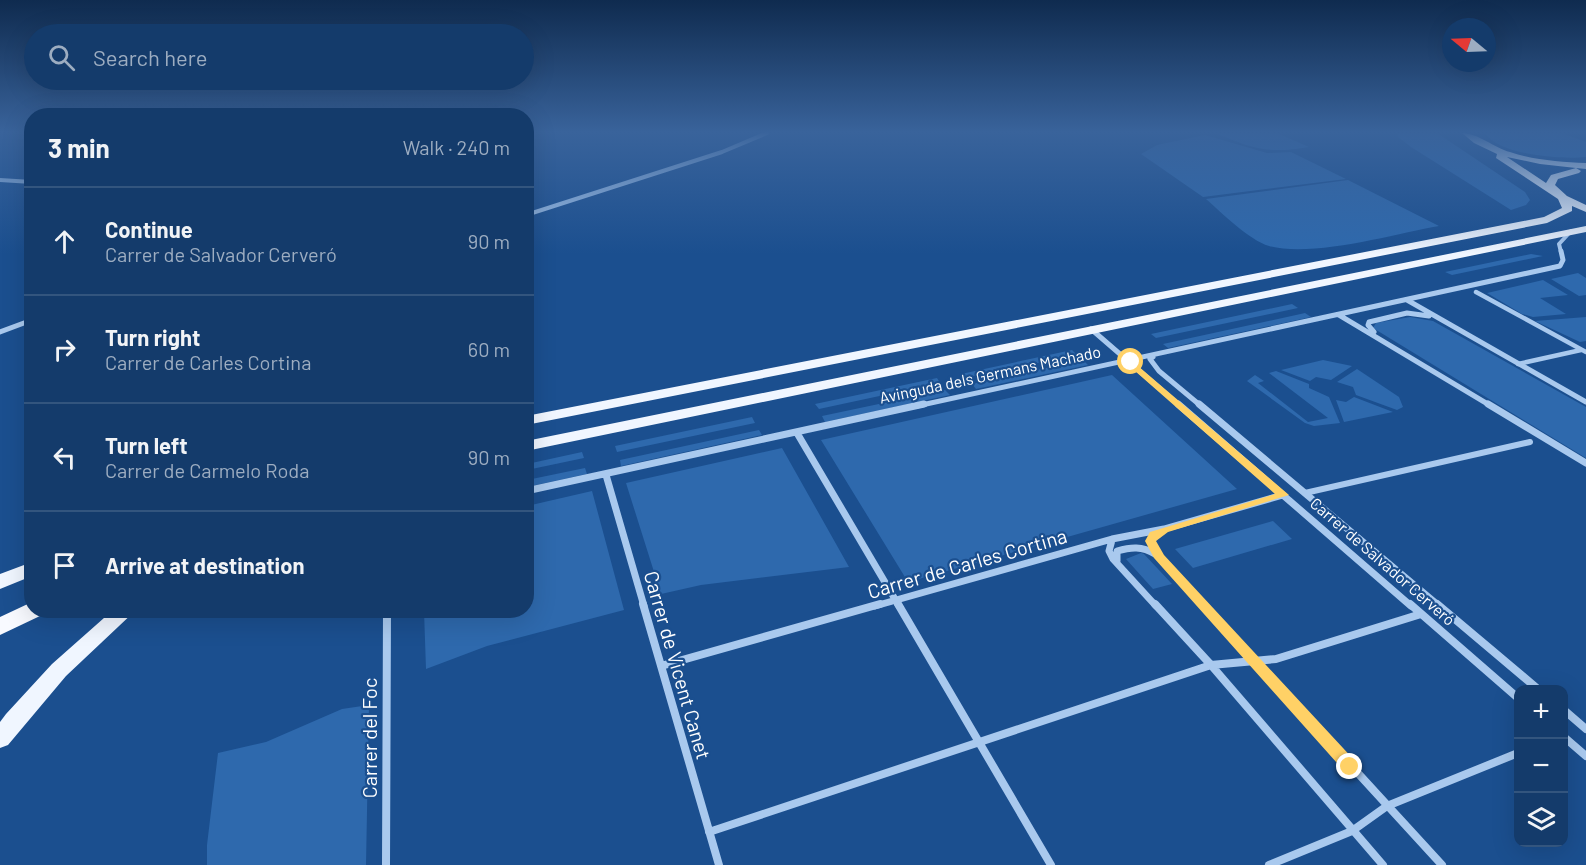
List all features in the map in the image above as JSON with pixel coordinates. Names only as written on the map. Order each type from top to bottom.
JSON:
[{"type":"highway","points":[[0,627],[24,615]]},
{"type":"main road","points":[[1525,173],[1561,197],[1586,209]]},
{"type":"main road","points":[[534,419],[1547,220],[1568,209],[1550,185],[1554,177],[1573,173]]},
{"type":"main road","name":"Avinguda dels Germans Machado","points":[[534,444],[1586,228]]},
{"type":"main road","points":[[0,582],[24,572]]},
{"type":"main road","points":[[0,738],[25,706],[63,666],[118,618]]},
{"type":"street","points":[[534,212],[656,173]]},
{"type":"street","points":[[0,180],[24,182]]},
{"type":"street","name":"Avinguda dels Germans Machado","points":[[534,489],[1560,266],[1563,260],[1559,244],[1571,231]]},
{"type":"street","points":[[1476,292],[1585,350]]},
{"type":"street","points":[[1407,300],[1586,402]]},
{"type":"street","points":[[1384,340],[1370,329],[1369,322],[1413,313],[1427,315],[1448,324]]},
{"type":"street","points":[[1339,315],[1586,463]]},
{"type":"street","points":[[0,332],[24,323]]},
{"type":"street","name":"Carrer de Salvador Cerveró","points":[[1091,329],[1514,695]]},
{"type":"street","points":[[1518,364],[1585,350]]},
{"type":"street","name":"Carrer de Salvador Cerveró","points":[[1154,356],[1150,359],[1159,371],[1533,685]]},
{"type":"street","points":[[797,433],[1051,865]]},
{"type":"street","points":[[1305,493],[1530,442]]},
{"type":"street","name":"Carrer de Vicent Canet","points":[[606,475],[719,865]]},
{"type":"street","name":"Carrer de Carles Cortina","points":[[661,666],[1112,539],[1164,529],[1283,495]]},
{"type":"street","points":[[1164,529],[1154,534],[1150,541],[1160,558],[1253,662],[1442,865]]},
{"type":"street","points":[[1112,539],[1109,551],[1117,563],[1211,665],[1383,865]]},
{"type":"street","points":[[1117,563],[1117,551],[1134,547],[1150,551],[1160,558]]},
{"type":"street","points":[[709,832],[1211,665],[1276,659],[1421,614]]},
{"type":"street","name":"Carrer del Foc","points":[[386,865],[387,618]]},
{"type":"street","points":[[1568,714],[1586,729]]},
{"type":"street","points":[[1566,739],[1586,756]]},
{"type":"street","points":[[1269,865],[1352,831],[1387,806],[1514,755]]},
{"type":"shaded area","points":[[1169,173],[1335,173],[1346,179],[1203,197]]},
{"type":"shaded area","points":[[1453,173],[1497,173],[1525,192],[1530,200],[1526,205],[1511,210]]},
{"type":"shaded area","points":[[1348,180],[1439,226],[1330,247],[1287,249],[1261,243],[1236,226],[1206,199]]},
{"type":"shaded area","points":[[1531,254],[1543,256],[1452,275],[1445,272]]},
{"type":"shaded area","points":[[1578,273],[1586,278],[1586,295],[1579,296],[1551,279]]},
{"type":"shaded area","points":[[1543,280],[1568,295],[1540,298],[1566,314],[1533,317],[1522,314],[1487,293]]},
{"type":"shaded area","points":[[1292,304],[1298,308],[1156,338],[1151,334]]},
{"type":"shaded area","points":[[1305,313],[1311,317],[1168,348],[1163,344]]},
{"type":"shaded area","points":[[1410,317],[1433,321],[1586,407],[1586,458],[1373,328],[1376,323]]},
{"type":"shaded area","points":[[1586,317],[1586,341],[1580,342],[1535,321]]},
{"type":"shaded area","points":[[1072,350],[1077,355],[965,378],[961,374]]},
{"type":"shaded area","points":[[1083,360],[1088,365],[976,389],[972,384]]},
{"type":"shaded area","points":[[1323,360],[1352,366],[1331,380],[1316,377],[1310,381],[1281,370]]},
{"type":"shaded area","points":[[1357,369],[1399,397],[1403,407],[1397,410],[1356,395],[1353,387],[1337,382]]},
{"type":"shaded area","points":[[1276,371],[1309,384],[1309,388],[1329,397],[1340,423],[1314,426],[1305,423],[1247,381],[1255,375],[1264,381],[1258,383],[1308,422],[1328,418],[1269,373]]},
{"type":"shaded area","points":[[1112,375],[1237,489],[908,582],[821,440]]},
{"type":"shaded area","points":[[937,378],[940,383],[819,409],[815,404]]},
{"type":"shaded area","points":[[945,390],[950,395],[825,422],[822,416]]},
{"type":"shaded area","points":[[1354,397],[1393,412],[1344,422],[1336,400],[1346,402]]},
{"type":"shaded area","points":[[752,417],[755,423],[617,452],[615,446]]},
{"type":"shaded area","points":[[759,430],[762,435],[621,466],[620,460]]},
{"type":"shaded area","points":[[782,448],[849,567],[701,585],[661,594],[626,483]]},
{"type":"shaded area","points":[[582,452],[584,458],[534,469],[534,462]]},
{"type":"shaded area","points":[[585,468],[587,474],[534,485],[534,479]]},
{"type":"shaded area","points":[[592,491],[624,610],[487,646],[426,669],[424,618],[534,618],[534,504]]},
{"type":"shaded area","points":[[1273,521],[1292,539],[1193,568],[1175,549]]},
{"type":"shaded area","points":[[1141,553],[1172,584],[1153,589],[1126,559]]},
{"type":"shaded area","points":[[369,705],[366,865],[207,865],[207,845],[218,753],[266,742],[342,709]]},
{"type":"route","points":[[1131,362],[1283,495],[1164,529],[1154,534],[1150,541],[1153,550],[1160,558],[1350,767]]}]
